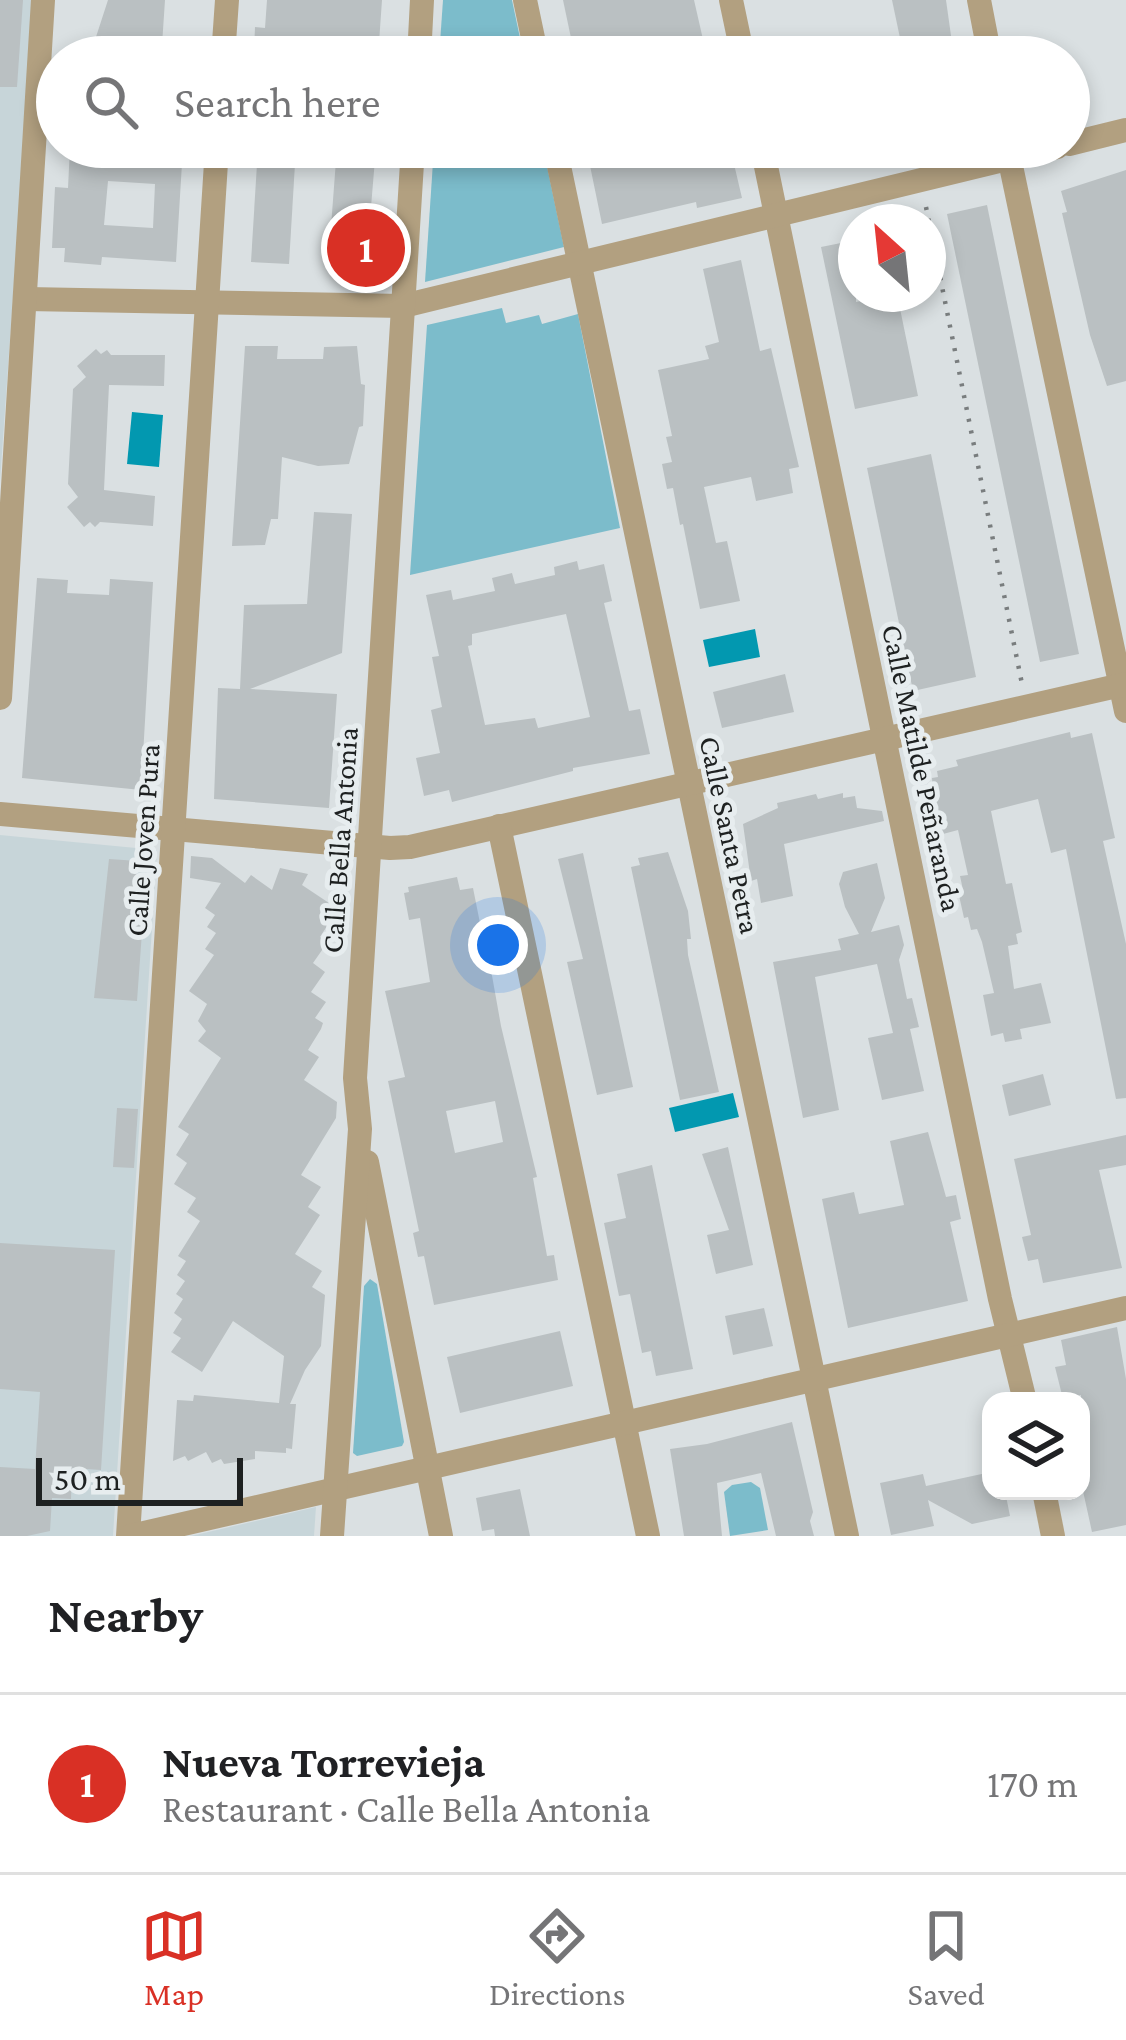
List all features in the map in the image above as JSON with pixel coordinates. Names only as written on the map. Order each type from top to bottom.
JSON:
[{"type":"street","points":[[41,36],[43,0]]},
{"type":"street","points":[[224,36],[226,0]]},
{"type":"street","points":[[420,36],[422,0]]},
{"type":"street","points":[[525,0],[533,36]]},
{"type":"street","points":[[731,0],[739,36]]},
{"type":"street","points":[[979,0],[986,36]]},
{"type":"street","points":[[1090,139],[1126,130]]},
{"type":"street","points":[[0,698],[36,131]]},
{"type":"street","name":"Calle Joven Pura","points":[[129,1536],[216,168]]},
{"type":"street","name":"Calle Bella Antonia","points":[[332,1536],[360,1129],[355,1078],[412,168]]},
{"type":"street","name":"Calle Santa Petra","points":[[559,168],[847,1536]]},
{"type":"street","name":"Calle Matilde Peñaranda","points":[[766,168],[1023,1392]]},
{"type":"street","points":[[27,299],[403,306],[959,168]]},
{"type":"street","points":[[1011,168],[1126,711]]},
{"type":"street","points":[[0,814],[410,847],[1123,684]]},
{"type":"street","points":[[500,826],[648,1536]]},
{"type":"street","points":[[360,1129],[441,1536]]},
{"type":"street","points":[[129,1536],[1126,1308]]},
{"type":"street","points":[[1046,1500],[1054,1536]]},
{"type":"path","points":[[920,180],[1027,707]]},
{"type":"shaded area","points":[[0,0],[34,0],[0,481]]},
{"type":"shaded area","points":[[443,0],[512,0],[520,36],[440,36]]},
{"type":"shaded area","points":[[433,168],[547,168],[564,247],[425,282]]},
{"type":"shaded area","points":[[502,308],[506,323],[539,315],[542,324],[578,314],[620,528],[410,575],[427,325]]},
{"type":"shaded area","points":[[132,412],[163,415],[159,467],[127,464]]},
{"type":"shaded area","points":[[755,629],[760,657],[709,667],[703,640]]},
{"type":"shaded area","points":[[0,835],[157,850],[113,1536],[0,1536]]},
{"type":"shaded area","points":[[733,1093],[739,1117],[675,1132],[669,1108]]},
{"type":"shaded area","points":[[370,1279],[377,1284],[404,1442],[357,1456],[353,1453],[364,1286]]},
{"type":"shaded area","points":[[751,1482],[760,1488],[768,1530],[730,1536],[724,1492],[732,1485]]},
{"type":"shaded area","points":[[316,1507],[314,1536],[191,1536]]},
{"type":"building","points":[[0,0],[23,0],[17,87],[0,87]]},
{"type":"building","points":[[108,0],[165,0],[163,36],[96,36]]},
{"type":"building","points":[[267,0],[382,0],[379,36],[255,36],[255,27],[265,28]]},
{"type":"building","points":[[563,0],[694,0],[702,36],[571,36]]},
{"type":"building","points":[[892,0],[946,0],[951,36],[900,36]]},
{"type":"building","points":[[69,168],[182,168],[176,262],[102,257],[101,265],[64,262],[65,248],[52,248],[55,187],[68,188]],"holes":[[[108,181],[155,184],[153,228],[104,225]]]},
{"type":"building","points":[[257,168],[295,168],[289,264],[251,262]]},
{"type":"building","points":[[335,168],[374,168],[369,231],[378,232],[376,257],[329,253]]},
{"type":"building","points":[[590,168],[735,168],[742,198],[697,208],[696,202],[602,224]]},
{"type":"building","points":[[1126,170],[1126,381],[1107,386],[1090,335],[1061,191]]},
{"type":"building","points":[[987,205],[1079,654],[1040,662],[947,214]]},
{"type":"building","points":[[838,244],[838,312],[901,312],[918,396],[855,409],[821,247]]},
{"type":"building","points":[[741,260],[760,351],[771,348],[799,467],[789,469],[793,493],[756,501],[751,477],[704,487],[716,543],[727,541],[740,601],[700,609],[683,524],[662,464],[672,462],[666,437],[672,436],[658,370],[709,359],[705,346],[719,342],[703,269]]},
{"type":"building","points":[[245,346],[278,346],[277,359],[323,359],[324,347],[357,346],[361,384],[365,385],[363,426],[349,464],[318,466],[282,457],[278,519],[271,519],[265,545],[232,546]]},
{"type":"building","points":[[96,349],[111,355],[165,355],[164,386],[109,385],[104,490],[155,496],[153,526],[100,522],[95,527],[90,522],[84,527],[67,507],[78,497],[68,484],[73,389],[86,377],[77,366]]},
{"type":"building","points":[[931,454],[976,677],[913,691],[867,468]]},
{"type":"building","points":[[314,512],[352,514],[342,653],[250,689],[337,694],[329,808],[214,799],[218,688],[240,689],[244,605],[307,604]]},
{"type":"building","points":[[577,561],[579,570],[604,564],[612,601],[604,603],[629,711],[640,709],[650,754],[573,768],[452,802],[449,790],[424,796],[416,758],[440,753],[431,710],[442,707],[432,657],[439,656],[426,595],[451,590],[453,600],[495,591],[492,578],[512,573],[515,584],[555,575],[554,567]],"holes":[[[566,614],[590,717],[538,728],[535,718],[485,725],[468,646],[472,634]]]},
{"type":"building","points":[[37,578],[68,580],[67,593],[109,595],[110,579],[153,582],[141,790],[22,778]]},
{"type":"building","points":[[785,674],[794,712],[722,728],[713,692]]},
{"type":"building","points":[[1070,732],[1071,738],[1092,733],[1115,838],[1103,841],[1126,944],[1126,1098],[1116,1099],[1066,849],[1051,853],[1038,799],[991,811],[1022,932],[1016,934],[1018,944],[1008,946],[1014,989],[1041,983],[1051,1023],[1020,1029],[1022,1039],[1005,1042],[1003,1033],[991,1036],[983,995],[994,993],[982,942],[977,929],[971,930],[968,917],[964,918],[958,891],[963,890],[960,876],[968,875],[958,830],[943,834],[933,794],[932,778],[938,777],[937,771],[958,766],[956,760]]},
{"type":"building","points":[[843,793],[843,798],[855,796],[857,808],[882,811],[884,821],[784,844],[793,896],[761,903],[757,879],[751,881],[743,824],[778,808],[777,803]]},
{"type":"building","points":[[668,852],[688,911],[688,955],[719,1092],[680,1100],[631,867],[640,865],[638,858]]},
{"type":"building","points":[[583,853],[633,1087],[597,1095],[567,962],[583,959],[558,859]]},
{"type":"building","points":[[191,856],[212,858],[245,883],[251,875],[272,890],[280,868],[308,874],[302,885],[338,909],[320,937],[327,943],[313,963],[325,972],[311,992],[326,1002],[315,1018],[323,1023],[321,1029],[308,1050],[319,1057],[304,1080],[337,1102],[336,1118],[301,1175],[321,1187],[308,1207],[320,1215],[295,1254],[322,1271],[312,1287],[325,1295],[321,1346],[290,1404],[296,1404],[292,1449],[286,1448],[286,1453],[255,1451],[255,1459],[224,1464],[221,1459],[212,1463],[206,1452],[188,1461],[185,1456],[173,1461],[177,1400],[193,1401],[194,1395],[279,1403],[284,1356],[233,1321],[202,1372],[171,1352],[181,1338],[173,1333],[182,1319],[174,1313],[183,1299],[176,1294],[185,1281],[177,1275],[186,1261],[178,1256],[200,1221],[187,1212],[196,1198],[174,1184],[187,1163],[176,1155],[189,1134],[178,1127],[221,1058],[198,1041],[206,1031],[198,1021],[207,1004],[189,991],[214,955],[205,949],[216,933],[207,927],[215,915],[205,908],[221,883],[190,878]]},
{"type":"building","points":[[109,859],[138,861],[132,918],[143,918],[137,1001],[94,998]]},
{"type":"building","points":[[877,863],[885,898],[871,932],[899,925],[904,945],[899,960],[919,1027],[910,1029],[924,1091],[882,1100],[868,1038],[893,1033],[877,964],[815,977],[839,1110],[803,1118],[773,962],[841,950],[838,939],[859,934],[839,884],[843,872]]},
{"type":"building","points":[[457,877],[460,890],[473,888],[481,928],[490,926],[496,951],[488,953],[501,1026],[537,1177],[533,1178],[547,1256],[554,1255],[558,1280],[434,1305],[424,1256],[418,1257],[413,1233],[419,1231],[388,1081],[405,1077],[385,991],[430,982],[420,918],[409,920],[404,893],[409,892],[408,887]],"holes":[[[495,1101],[503,1142],[455,1153],[446,1111]]]},
{"type":"building","points":[[1043,1074],[1051,1105],[1009,1116],[1002,1085]]},
{"type":"building","points":[[117,1108],[138,1109],[134,1168],[113,1167]]},
{"type":"building","points":[[928,1132],[946,1197],[956,1195],[961,1219],[950,1222],[968,1301],[848,1328],[822,1199],[854,1192],[859,1214],[904,1205],[890,1141]]},
{"type":"building","points":[[1126,1135],[1126,1165],[1099,1170],[1122,1268],[1043,1283],[1038,1259],[1028,1261],[1022,1237],[1031,1235],[1014,1159]]},
{"type":"building","points":[[728,1147],[753,1265],[716,1274],[707,1235],[729,1230],[702,1154]]},
{"type":"building","points":[[652,1165],[693,1369],[656,1376],[651,1351],[642,1353],[630,1294],[619,1296],[604,1223],[626,1218],[617,1174]]},
{"type":"building","points":[[0,1243],[115,1250],[101,1470],[72,1468],[71,1499],[52,1498],[50,1531],[27,1536],[0,1536],[0,1467],[35,1469],[40,1392],[0,1389]]},
{"type":"building","points":[[764,1308],[773,1346],[733,1355],[725,1316]]},
{"type":"building","points":[[1117,1327],[1126,1379],[1126,1525],[1092,1532],[1085,1500],[1090,1500],[1090,1392],[1061,1392],[1055,1367],[1066,1365],[1061,1340]]},
{"type":"building","points":[[560,1331],[573,1386],[460,1413],[447,1357]]},
{"type":"building","points":[[792,1422],[814,1536],[776,1536],[761,1473],[717,1483],[722,1536],[684,1536],[670,1449]]},
{"type":"building","points":[[923,1474],[926,1486],[982,1474],[982,1500],[1007,1500],[1010,1516],[972,1524],[928,1500],[934,1526],[891,1535],[880,1483]]},
{"type":"building","points":[[520,1489],[530,1536],[495,1536],[494,1529],[482,1531],[476,1498]]},
{"type":"place","name":"Nueva Torrevieja","points":[[366,248]]}]
